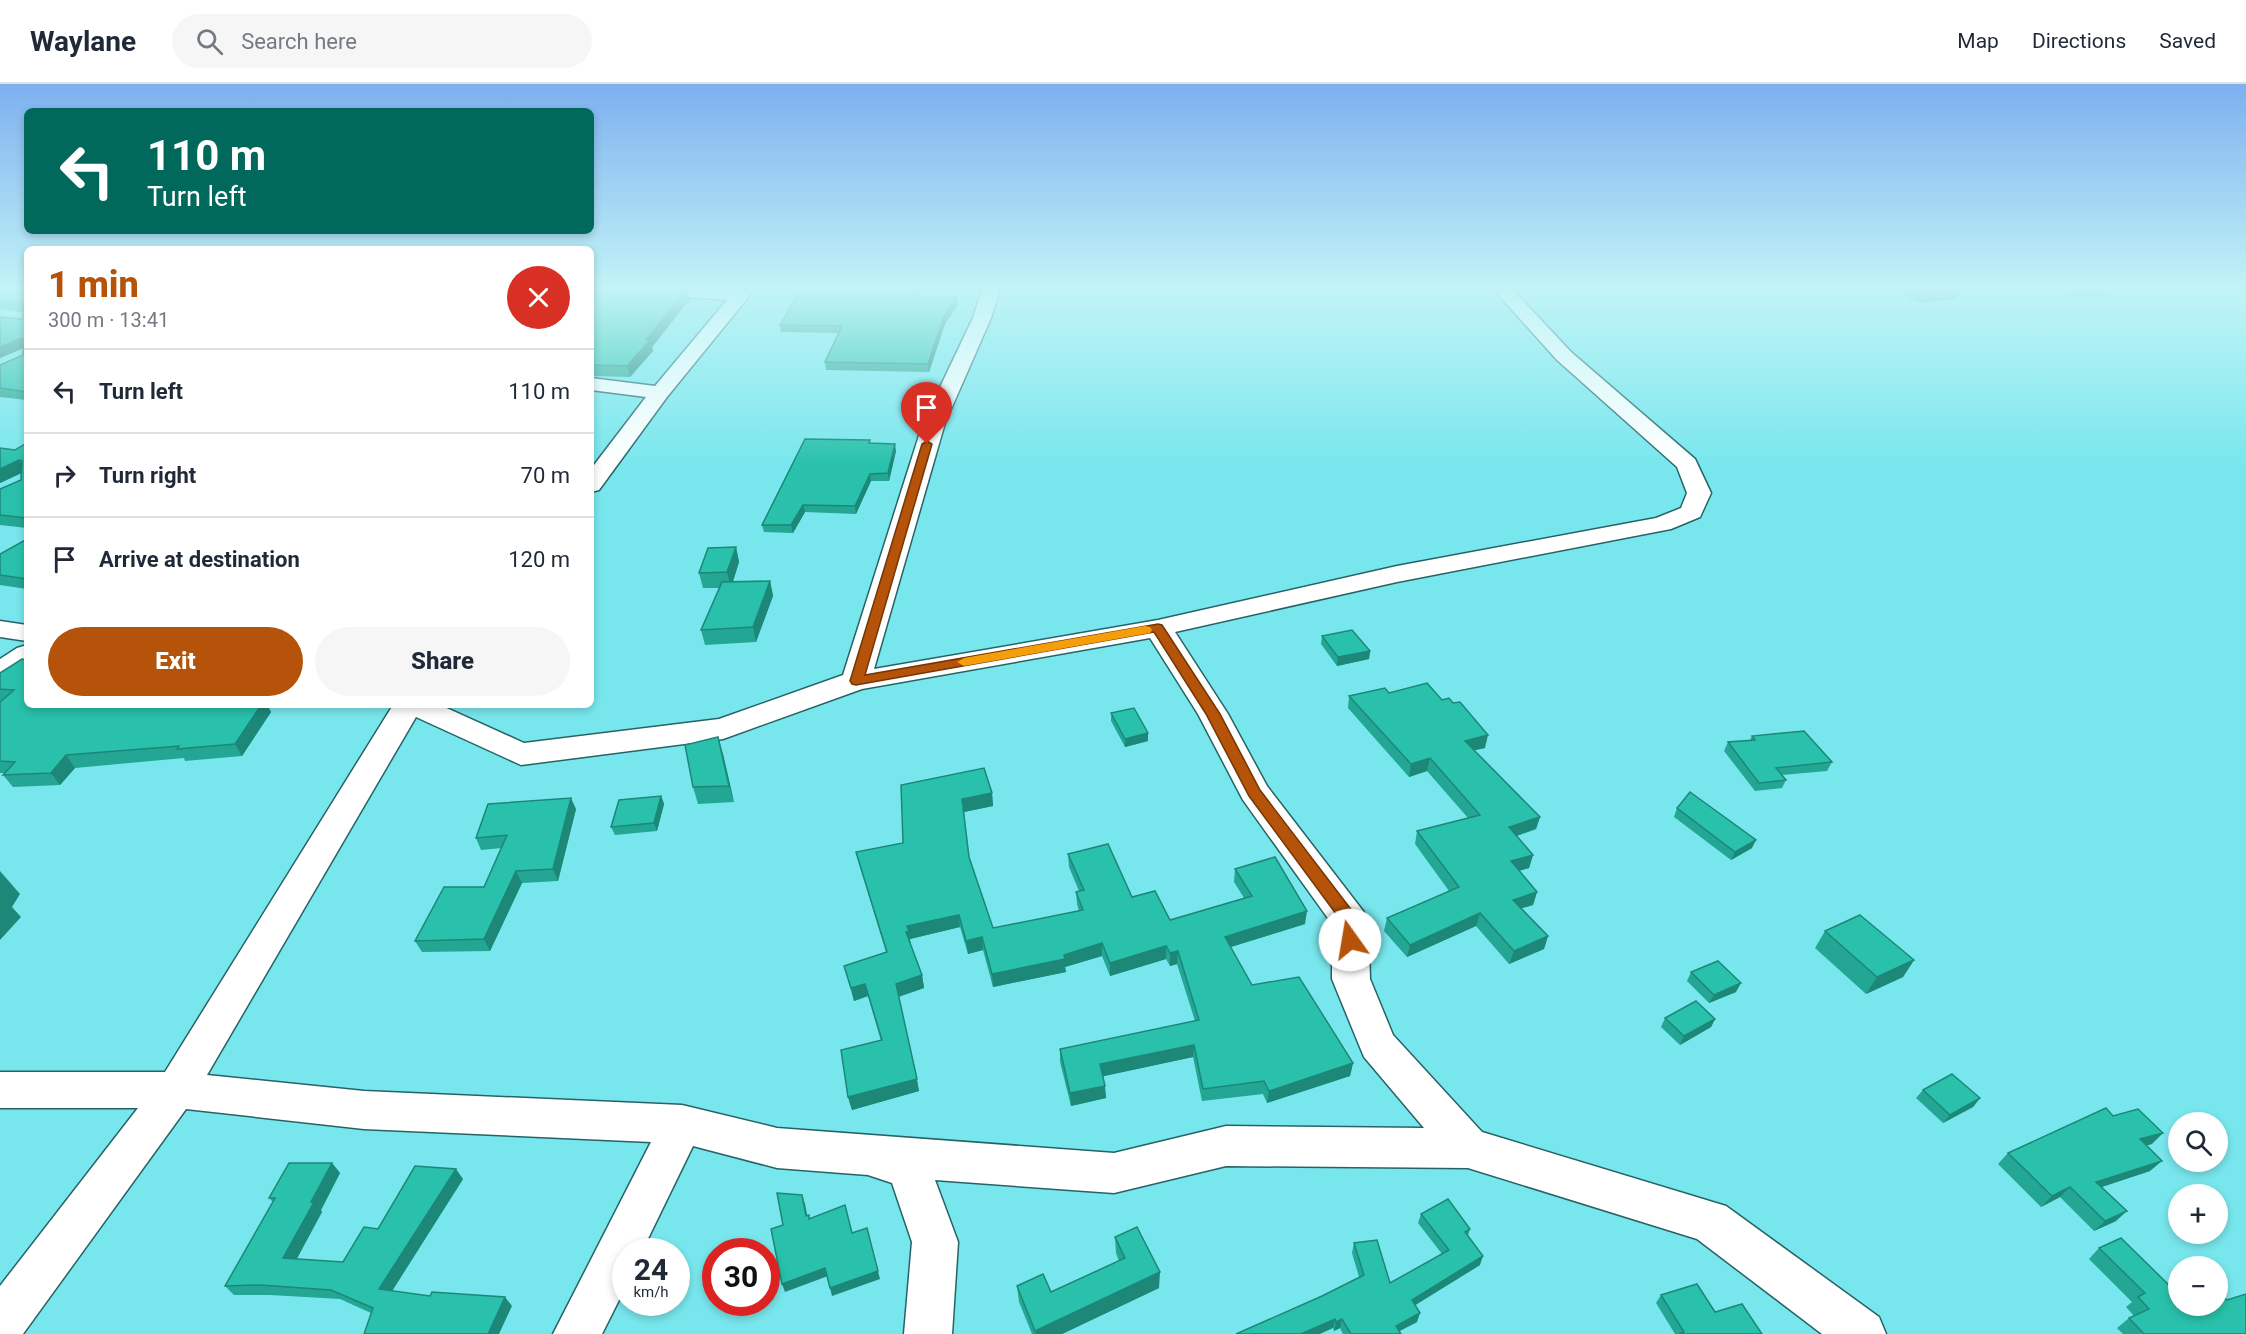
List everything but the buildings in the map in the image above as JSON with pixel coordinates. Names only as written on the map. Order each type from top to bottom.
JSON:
[{"type":"street","points":[[594,481],[697,348]]},
{"type":"street","points":[[856,681],[934,423],[968,348]]},
{"type":"street","points":[[421,708],[521,754],[723,729],[856,681],[1158,628],[1397,574],[1662,524],[1691,512],[1700,493],[1686,464],[1557,348]]},
{"type":"street","points":[[594,384],[660,393]]},
{"type":"street","points":[[1158,628],[1213,714],[1254,792],[1350,921],[1351,979],[1378,1045],[1468,1148]]},
{"type":"street","points":[[0,629],[24,633]]},
{"type":"street","points":[[0,672],[24,656]]},
{"type":"street","points":[[0,1325],[176,1090],[406,708]]},
{"type":"street","points":[[0,1090],[176,1090],[364,1110],[682,1124],[777,1148],[1114,1173],[1226,1146],[1468,1148],[1710,1221],[1862,1334]]},
{"type":"street","points":[[577,1334],[682,1124]]},
{"type":"street","points":[[863,1153],[909,1169],[935,1242],[928,1334]]},
{"type":"slow traffic","points":[[964,662],[1145,630]]},
{"type":"route","points":[[927,444],[856,681],[1158,628],[1213,714],[1254,792],[1350,921],[1350,940]]}]
